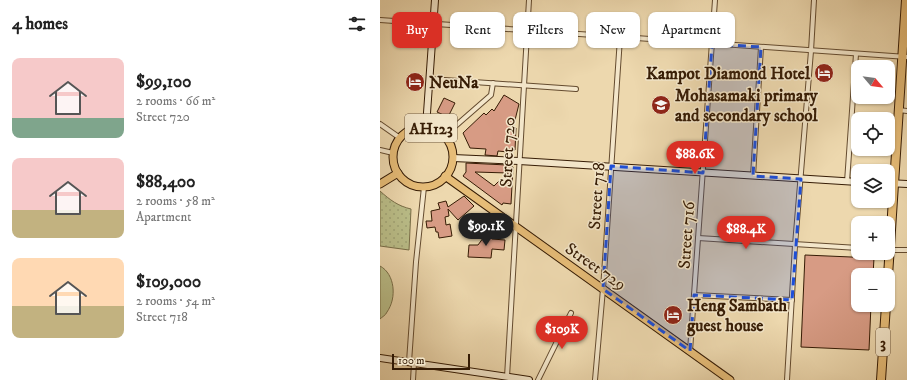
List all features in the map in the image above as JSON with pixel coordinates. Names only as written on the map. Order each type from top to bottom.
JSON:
[{"type":"highway","points":[[894,164],[903,111],[906,0]]},
{"type":"highway","name":"3","points":[[881,380],[886,312]]},
{"type":"main road","name":"AH123","points":[[398,173],[394,165],[393,153],[400,138],[409,131],[426,127],[436,130],[444,136],[449,143],[453,158],[446,176]]},
{"type":"main road","points":[[380,184],[398,173],[408,183],[424,187],[435,184],[446,176]]},
{"type":"main road","name":"Street 729","points":[[446,176],[730,380]]},
{"type":"street","points":[[434,12],[435,0]]},
{"type":"street","name":"Street 720","points":[[528,0],[528,12]]},
{"type":"street","name":"Street 716","points":[[714,12],[715,0]]},
{"type":"street","points":[[788,380],[795,245],[812,51],[814,0]]},
{"type":"street","points":[[380,20],[392,21]]},
{"type":"street","points":[[442,25],[513,29]]},
{"type":"street","points":[[735,45],[905,57]]},
{"type":"street","points":[[753,176],[761,47]]},
{"type":"street","points":[[426,127],[432,48]]},
{"type":"street","name":"Street 720","points":[[507,377],[526,48]]},
{"type":"street","name":"Street 718","points":[[595,380],[603,289],[619,48]]},
{"type":"street","name":"Street 716","points":[[690,351],[712,48]]},
{"type":"street","points":[[847,182],[856,54]]},
{"type":"street","points":[[430,79],[576,89]]},
{"type":"street","points":[[444,136],[491,95],[493,83]]},
{"type":"street","points":[[380,124],[400,138]]},
{"type":"street","points":[[380,150],[393,153]]},
{"type":"street","points":[[453,158],[611,166],[851,182]]},
{"type":"street","points":[[895,183],[907,184]]},
{"type":"street","points":[[413,380],[411,362],[416,259],[424,187]]},
{"type":"street","points":[[698,238],[851,248]]},
{"type":"street","points":[[895,250],[907,250]]},
{"type":"street","points":[[694,295],[792,300]]},
{"type":"street","points":[[538,380],[571,313]]},
{"type":"street","points":[[380,358],[529,380]]},
{"type":"highlighted area","points":[[712,44],[761,47],[753,176],[801,179],[792,300],[694,295],[690,351],[603,289],[611,166],[703,173]]},
{"type":"green space","points":[[380,191],[394,202],[411,209],[409,250],[380,246]]},
{"type":"green space","points":[[380,266],[389,275],[393,287],[393,293],[390,306],[386,314],[380,319]]},
{"type":"building","points":[[504,95],[519,104],[513,128],[516,128],[515,150],[509,149],[508,152],[498,151],[497,156],[485,155],[486,149],[470,148],[463,133],[484,113],[486,115],[492,109],[494,111]]},
{"type":"building","points":[[444,98],[455,103],[448,117],[437,112]]},
{"type":"building","points":[[466,163],[507,165],[513,167],[511,204],[503,203],[502,205],[463,176],[466,172]],"holes":[[[475,172],[508,173],[507,185],[499,181],[494,186]]]},
{"type":"building","points":[[464,196],[474,206],[458,220],[448,209],[449,216],[445,217],[446,225],[450,224],[452,236],[439,238],[435,227],[427,228],[426,221],[432,221],[431,211],[440,209],[438,203],[446,201],[448,207]]},
{"type":"building","points":[[476,217],[482,222],[474,232],[468,228]]},
{"type":"building","points":[[489,230],[496,235],[492,239],[505,240],[504,250],[492,249],[491,258],[468,257],[469,245],[478,245]]},
{"type":"building","points":[[805,255],[851,257],[851,260],[874,260],[873,268],[851,268],[851,312],[871,312],[869,350],[801,347]]},
{"type":"place","name":"Kampot Diamond Hotel","points":[[824,73]]},
{"type":"place","name":"NeuNa","points":[[415,82]]},
{"type":"place","name":"Mohasamaki primary and secondary school","points":[[661,105]]},
{"type":"place","name":"Heng Sambath guest house","points":[[673,315]]}]
